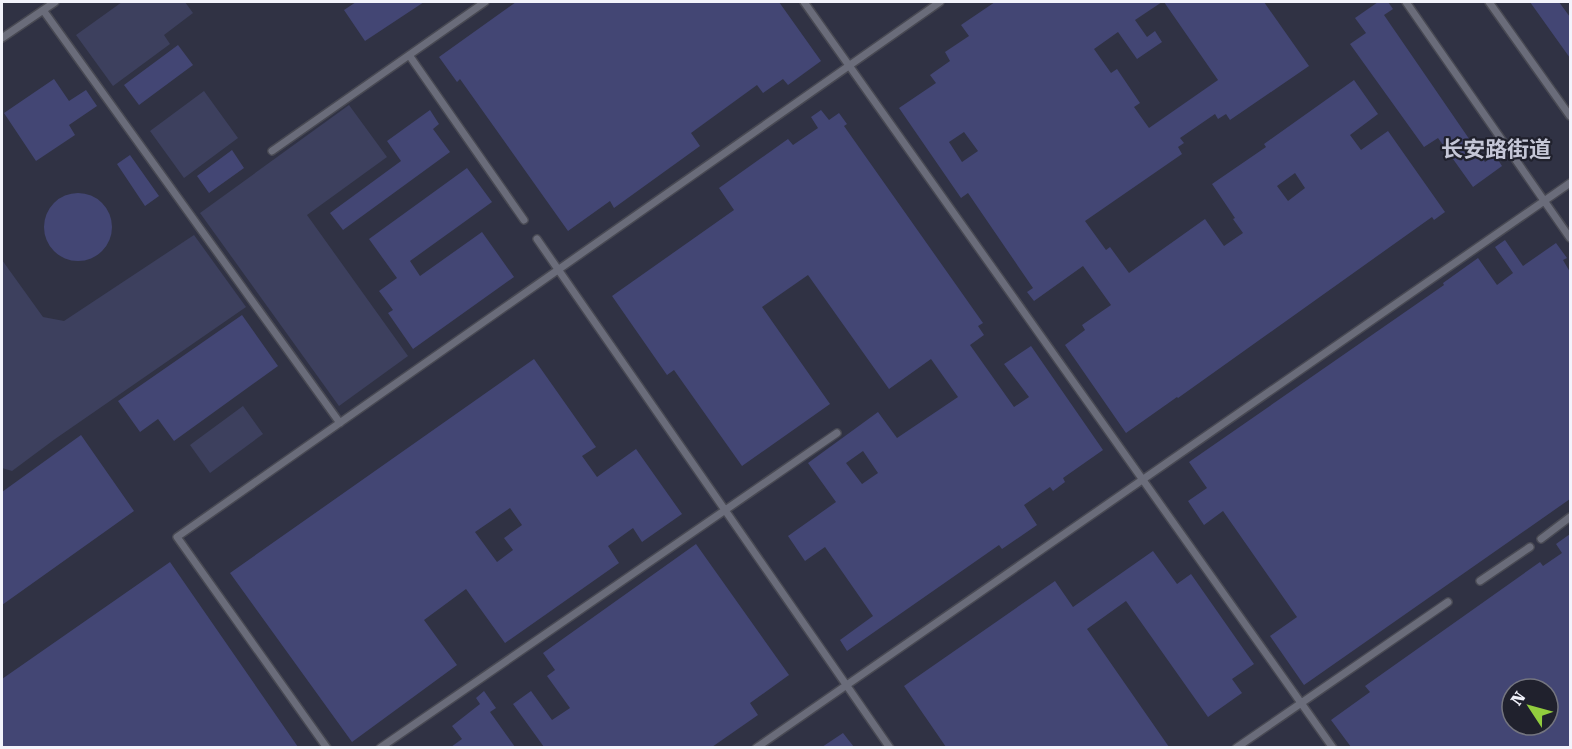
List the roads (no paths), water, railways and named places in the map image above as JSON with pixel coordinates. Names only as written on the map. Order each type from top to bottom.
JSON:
[{"type":"lane","points":[[2,38],[55,2]]},
{"type":"lane","points":[[272,151],[486,2]]},
{"type":"lane","points":[[804,2],[1333,747]]},
{"type":"lane","points":[[327,747],[177,537],[940,2]]},
{"type":"lane","points":[[1406,2],[1570,238]]},
{"type":"lane","points":[[1489,2],[1570,116]]},
{"type":"lane","points":[[43,10],[340,423]]},
{"type":"lane","points":[[409,55],[524,220]]},
{"type":"lane","points":[[756,747],[1570,183]]},
{"type":"lane","points":[[537,239],[890,747]]},
{"type":"lane","points":[[380,747],[837,433]]},
{"type":"lane","points":[[1541,539],[1570,517]]},
{"type":"lane","points":[[1480,581],[1530,547]]},
{"type":"lane","points":[[1236,747],[1448,602]]},
{"type":"district","name":"长安路街道","points":[[1496,149]]}]
